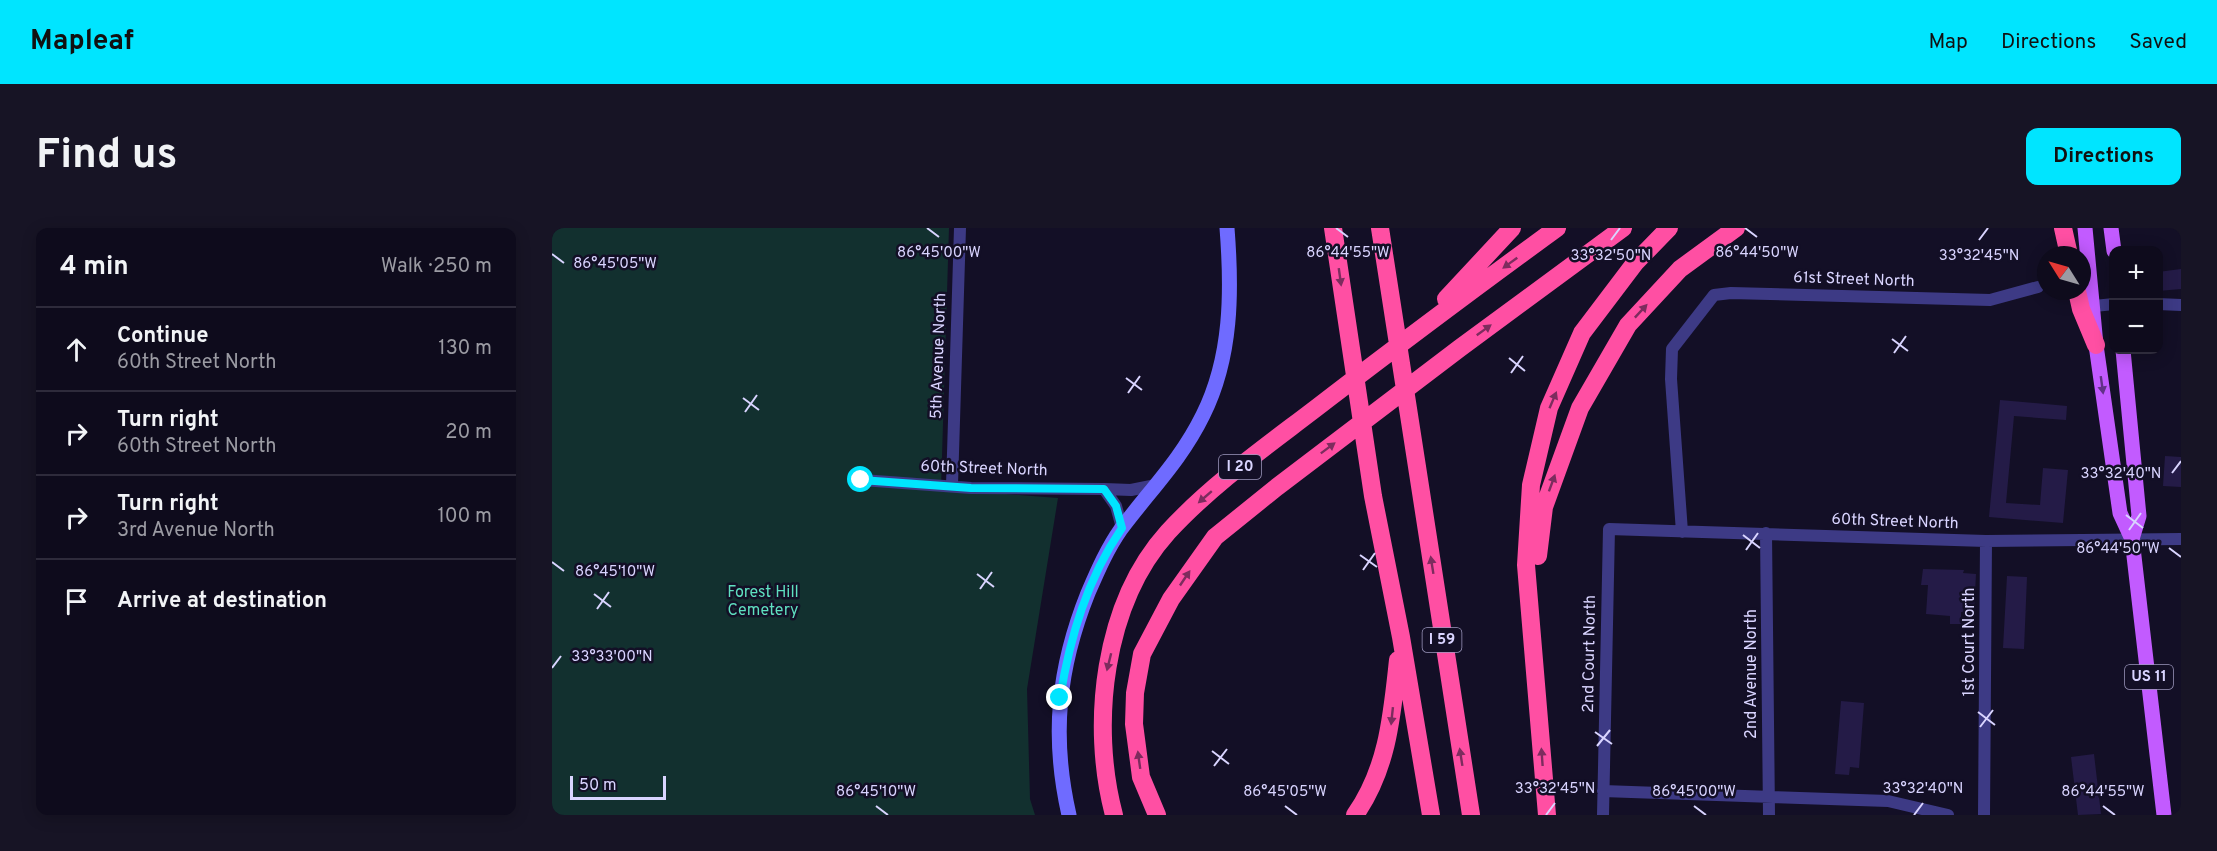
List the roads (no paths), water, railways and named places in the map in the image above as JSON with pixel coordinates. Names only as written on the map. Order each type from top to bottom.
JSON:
[{"type":"highway","name":"I 59","points":[[1333,228],[1373,496],[1401,637],[1431,815]]},
{"type":"highway","name":"I 59","points":[[1380,228],[1471,815]]},
{"type":"highway","points":[[1411,335],[1512,228]]},
{"type":"highway","name":"I 20","points":[[1114,815],[1105,771],[1102,722],[1104,683],[1128,596],[1167,534],[1236,470],[1411,335],[1557,228]]},
{"type":"highway","points":[[1157,815],[1141,777],[1134,724],[1135,693],[1142,654],[1171,599],[1215,537],[1441,362],[1623,228]]},
{"type":"highway","points":[[1547,815],[1526,565],[1532,485],[1549,408],[1582,333],[1635,263],[1670,228]]},
{"type":"highway","points":[[1531,624],[1544,507],[1580,408],[1628,325],[1680,269],[1736,228]]},
{"type":"highway","points":[[2063,228],[2067,246]]},
{"type":"highway","points":[[2079,300],[2096,345]]},
{"type":"highway","points":[[1355,815],[1368,796],[1391,732],[1401,637]]},
{"type":"main road","name":"US 11","points":[[2085,228],[2096,345],[2120,513],[2132,539],[2164,815]]},
{"type":"main road","points":[[2111,228],[2113,246]]},
{"type":"main road","name":"US 11","points":[[2123,354],[2139,516],[2132,539]]},
{"type":"street","name":"5th Avenue North","points":[[952,485],[960,228]]},
{"type":"street","points":[[1069,815],[1060,776],[1058,719],[1069,645],[1103,555],[1156,485],[1177,462],[1204,413],[1223,358],[1231,284],[1227,228]]},
{"type":"street","name":"61st Street North","points":[[1682,532],[1671,379],[1672,349],[1714,296],[1731,292],[1990,300],[2037,287]]},
{"type":"street","points":[[2094,306],[2109,304]]},
{"type":"street","points":[[2163,304],[2181,305]]},
{"type":"street","name":"60th Street North","points":[[861,480],[971,488],[1131,490],[1156,485]]},
{"type":"street","points":[[1104,489],[1116,506],[1122,528]]},
{"type":"street","name":"60th Street North","points":[[1609,529],[1986,541],[2181,540]]},
{"type":"street","name":"2nd Court North","points":[[1603,815],[1609,529]]},
{"type":"street","name":"2nd Avenue North","points":[[1766,533],[1769,815]]},
{"type":"street","name":"1st Court North","points":[[1984,815],[1986,541]]},
{"type":"street","points":[[1604,791],[1888,801],[1948,815]]},
{"type":"park label","name":"Forest Hill Cemetery","points":[[763,602]]}]
